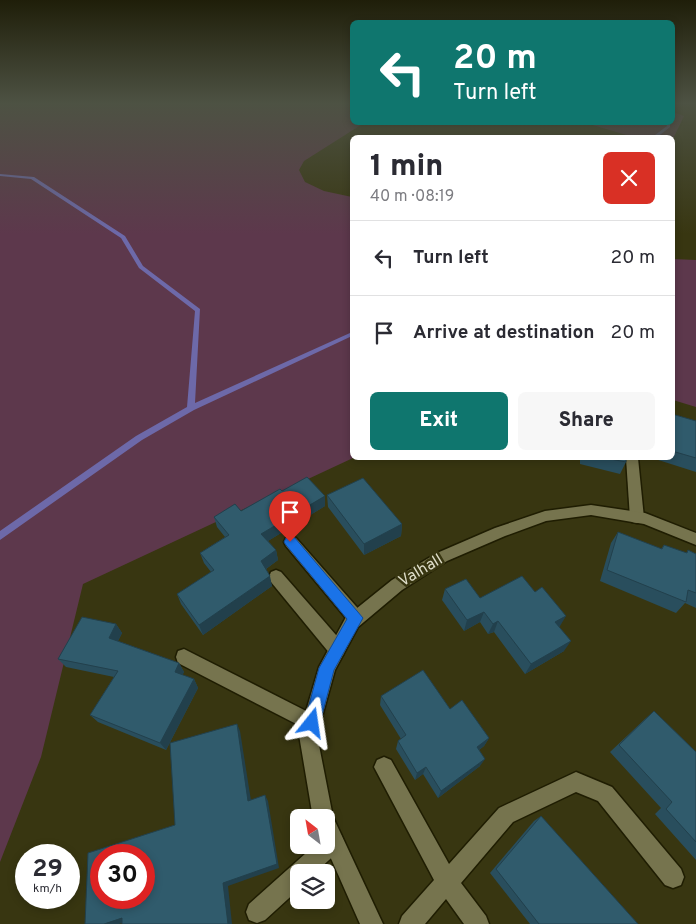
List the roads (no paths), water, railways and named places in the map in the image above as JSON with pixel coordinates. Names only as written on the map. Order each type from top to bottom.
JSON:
[{"type":"street","points":[[632,460],[637,518]]},
{"type":"street","name":"Valhall","points":[[321,809],[308,735],[327,668],[356,618],[397,585],[442,557],[500,532],[545,516],[591,510],[637,518],[696,539]]},
{"type":"street","points":[[290,542],[356,618]]},
{"type":"street","points":[[276,577],[337,649]]},
{"type":"street","points":[[184,657],[312,723]]},
{"type":"street","points":[[384,767],[448,882],[478,924]]},
{"type":"street","points":[[410,924],[506,814],[576,782],[605,794],[673,877]]},
{"type":"street","points":[[335,844],[372,924]]},
{"type":"street","points":[[257,912],[290,882]]},
{"type":"waterway","points":[[0,175],[32,178],[123,237],[141,267],[198,310],[191,408]]},
{"type":"waterway","points":[[191,408],[350,335]]},
{"type":"waterway","points":[[0,536],[139,438],[191,408]]}]
